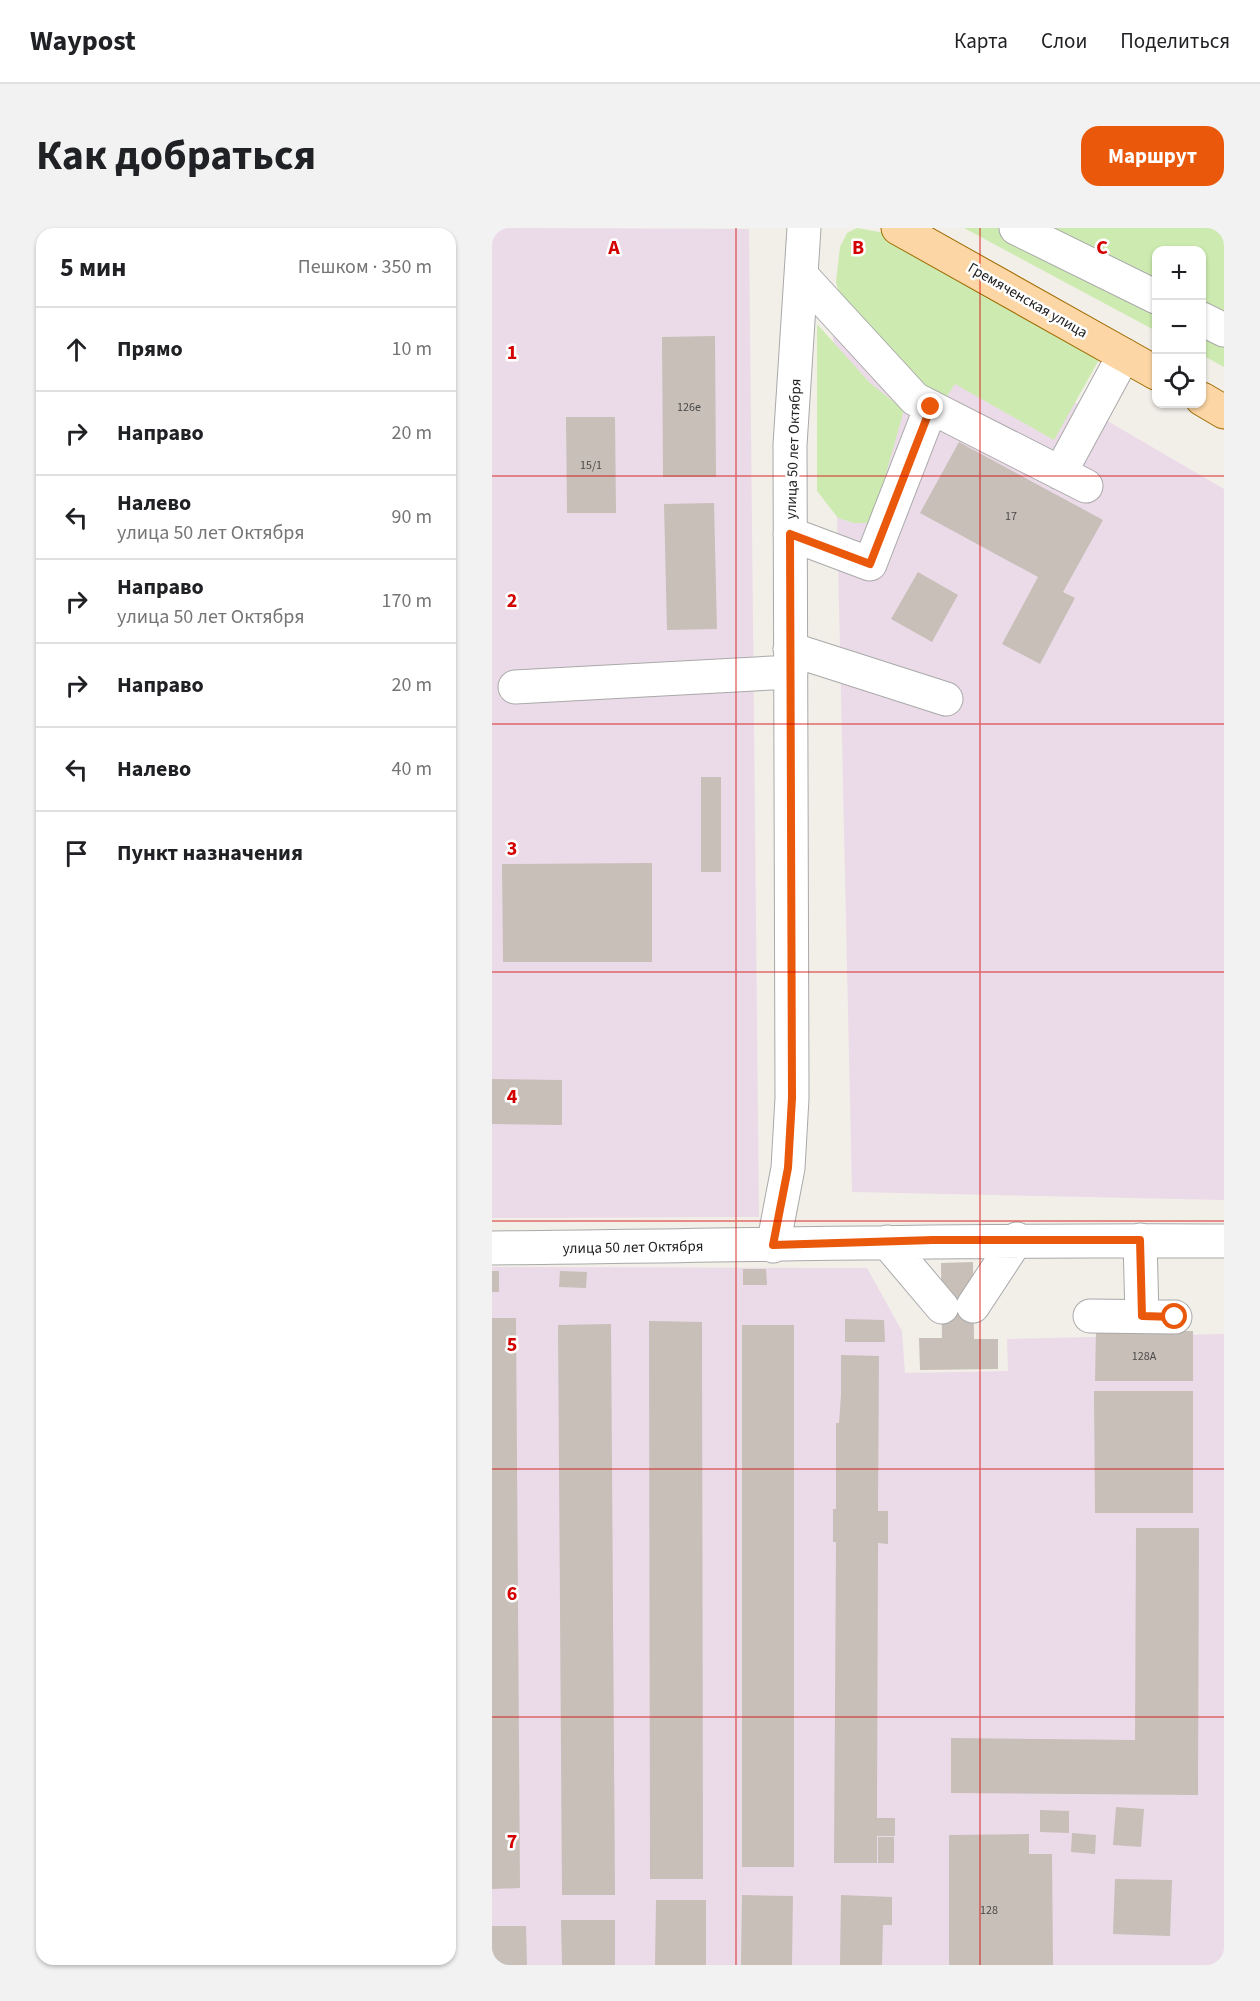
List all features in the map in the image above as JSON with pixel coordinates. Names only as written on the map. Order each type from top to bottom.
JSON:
[{"type":"main road","name":"Гремяченская улица","points":[[898,228],[1152,371]]},
{"type":"main road","points":[[1206,401],[1224,412]]},
{"type":"street","name":"улица 50 лет Октября","points":[[773,1245],[788,1168],[792,1098],[790,445],[804,228]]},
{"type":"street","points":[[1016,228],[1152,295]]},
{"type":"street","points":[[801,275],[915,399],[1073,480],[1124,355]]},
{"type":"street","points":[[1206,321],[1224,330]]},
{"type":"street","points":[[790,534],[870,564],[931,407]]},
{"type":"street","points":[[515,687],[791,661],[946,699]]},
{"type":"street","name":"улица 50 лет Октября","points":[[492,1248],[773,1245],[1017,1239],[1224,1241]]},
{"type":"street","points":[[974,1306],[1017,1239]]},
{"type":"street","points":[[1140,1240],[1142,1316]]},
{"type":"street","points":[[887,1242],[942,1307]]},
{"type":"street","points":[[1090,1316],[1175,1317]]},
{"type":"shaded area","points":[[492,228],[749,229],[759,1217],[492,1218]]},
{"type":"shaded area","points":[[873,284],[1224,489],[1224,1200],[852,1192],[833,334]]},
{"type":"shaded area","points":[[492,1267],[867,1268],[902,1331],[905,1373],[1008,1371],[1007,1339],[1224,1334],[1224,1965],[492,1965]]},
{"type":"green space","points":[[857,228],[885,233],[1100,358],[1054,440],[955,384],[943,402],[891,359],[842,304],[836,282],[840,247],[847,233]]},
{"type":"green space","points":[[964,228],[1224,228],[1224,367],[1206,357],[1206,246],[1152,246],[1152,329]]},
{"type":"green space","points":[[817,324],[870,383],[904,410],[872,523],[854,523],[838,518],[817,491]]},
{"type":"building","points":[[715,336],[716,477],[663,477],[662,337]]},
{"type":"building","points":[[566,417],[615,417],[616,513],[567,513]]},
{"type":"building","points":[[959,442],[1103,520],[1063,592],[1075,598],[1040,664],[1002,644],[1038,577],[920,513]]},
{"type":"building","points":[[714,503],[717,629],[667,630],[664,504]]},
{"type":"building","points":[[918,572],[958,595],[932,642],[891,619]]},
{"type":"building","points":[[701,777],[721,777],[721,872],[701,872]]},
{"type":"building","points":[[652,863],[652,962],[503,962],[502,864]]},
{"type":"building","points":[[492,1079],[562,1080],[562,1125],[492,1124]]},
{"type":"building","points":[[973,1262],[974,1339],[998,1339],[998,1369],[920,1370],[919,1338],[942,1338],[941,1263]]},
{"type":"building","points":[[743,1269],[766,1269],[767,1285],[743,1285]]},
{"type":"building","points":[[492,1271],[499,1271],[499,1292],[492,1292]]},
{"type":"building","points":[[560,1271],[587,1272],[586,1288],[559,1287]]},
{"type":"building","points":[[492,1318],[516,1318],[520,1888],[492,1889]]},
{"type":"building","points":[[845,1319],[884,1320],[885,1342],[845,1342]]},
{"type":"building","points":[[649,1321],[702,1322],[703,1879],[650,1879]]},
{"type":"building","points":[[611,1324],[615,1895],[562,1895],[558,1325]]},
{"type":"building","points":[[742,1325],[794,1325],[794,1867],[742,1867]]},
{"type":"building","points":[[1096,1330],[1193,1331],[1193,1381],[1095,1381]]},
{"type":"building","points":[[841,1355],[879,1356],[878,1511],[888,1511],[888,1544],[878,1543],[877,1818],[895,1818],[895,1836],[877,1836],[877,1863],[834,1863],[836,1542],[833,1542],[833,1509],[836,1509],[836,1423],[839,1423]]},
{"type":"building","points":[[1094,1391],[1193,1391],[1193,1513],[1095,1513]]},
{"type":"building","points":[[1136,1528],[1199,1528],[1198,1795],[951,1793],[951,1738],[1135,1740]]},
{"type":"building","points":[[1116,1807],[1144,1809],[1141,1847],[1113,1845]]},
{"type":"building","points":[[1040,1810],[1069,1811],[1069,1833],[1040,1832]]},
{"type":"building","points":[[1072,1833],[1096,1835],[1095,1854],[1071,1852]]},
{"type":"building","points":[[1029,1834],[1029,1854],[1052,1854],[1053,1965],[949,1965],[949,1835]]},
{"type":"building","points":[[878,1837],[894,1837],[894,1863],[878,1863]]},
{"type":"building","points":[[1115,1879],[1172,1880],[1170,1936],[1113,1934]]},
{"type":"building","points":[[742,1895],[793,1896],[792,1965],[741,1965]]},
{"type":"building","points":[[841,1895],[892,1897],[892,1925],[883,1925],[882,1965],[840,1965]]},
{"type":"building","points":[[656,1900],[706,1900],[706,1965],[655,1965]]},
{"type":"building","points":[[561,1920],[615,1920],[615,1965],[562,1965]]},
{"type":"building","points":[[492,1926],[526,1926],[527,1965],[492,1965]]},
{"type":"route","points":[[931,407],[870,564],[790,534],[792,1098],[788,1168],[773,1245],[933,1240],[1140,1240],[1142,1316],[1175,1317]]}]
